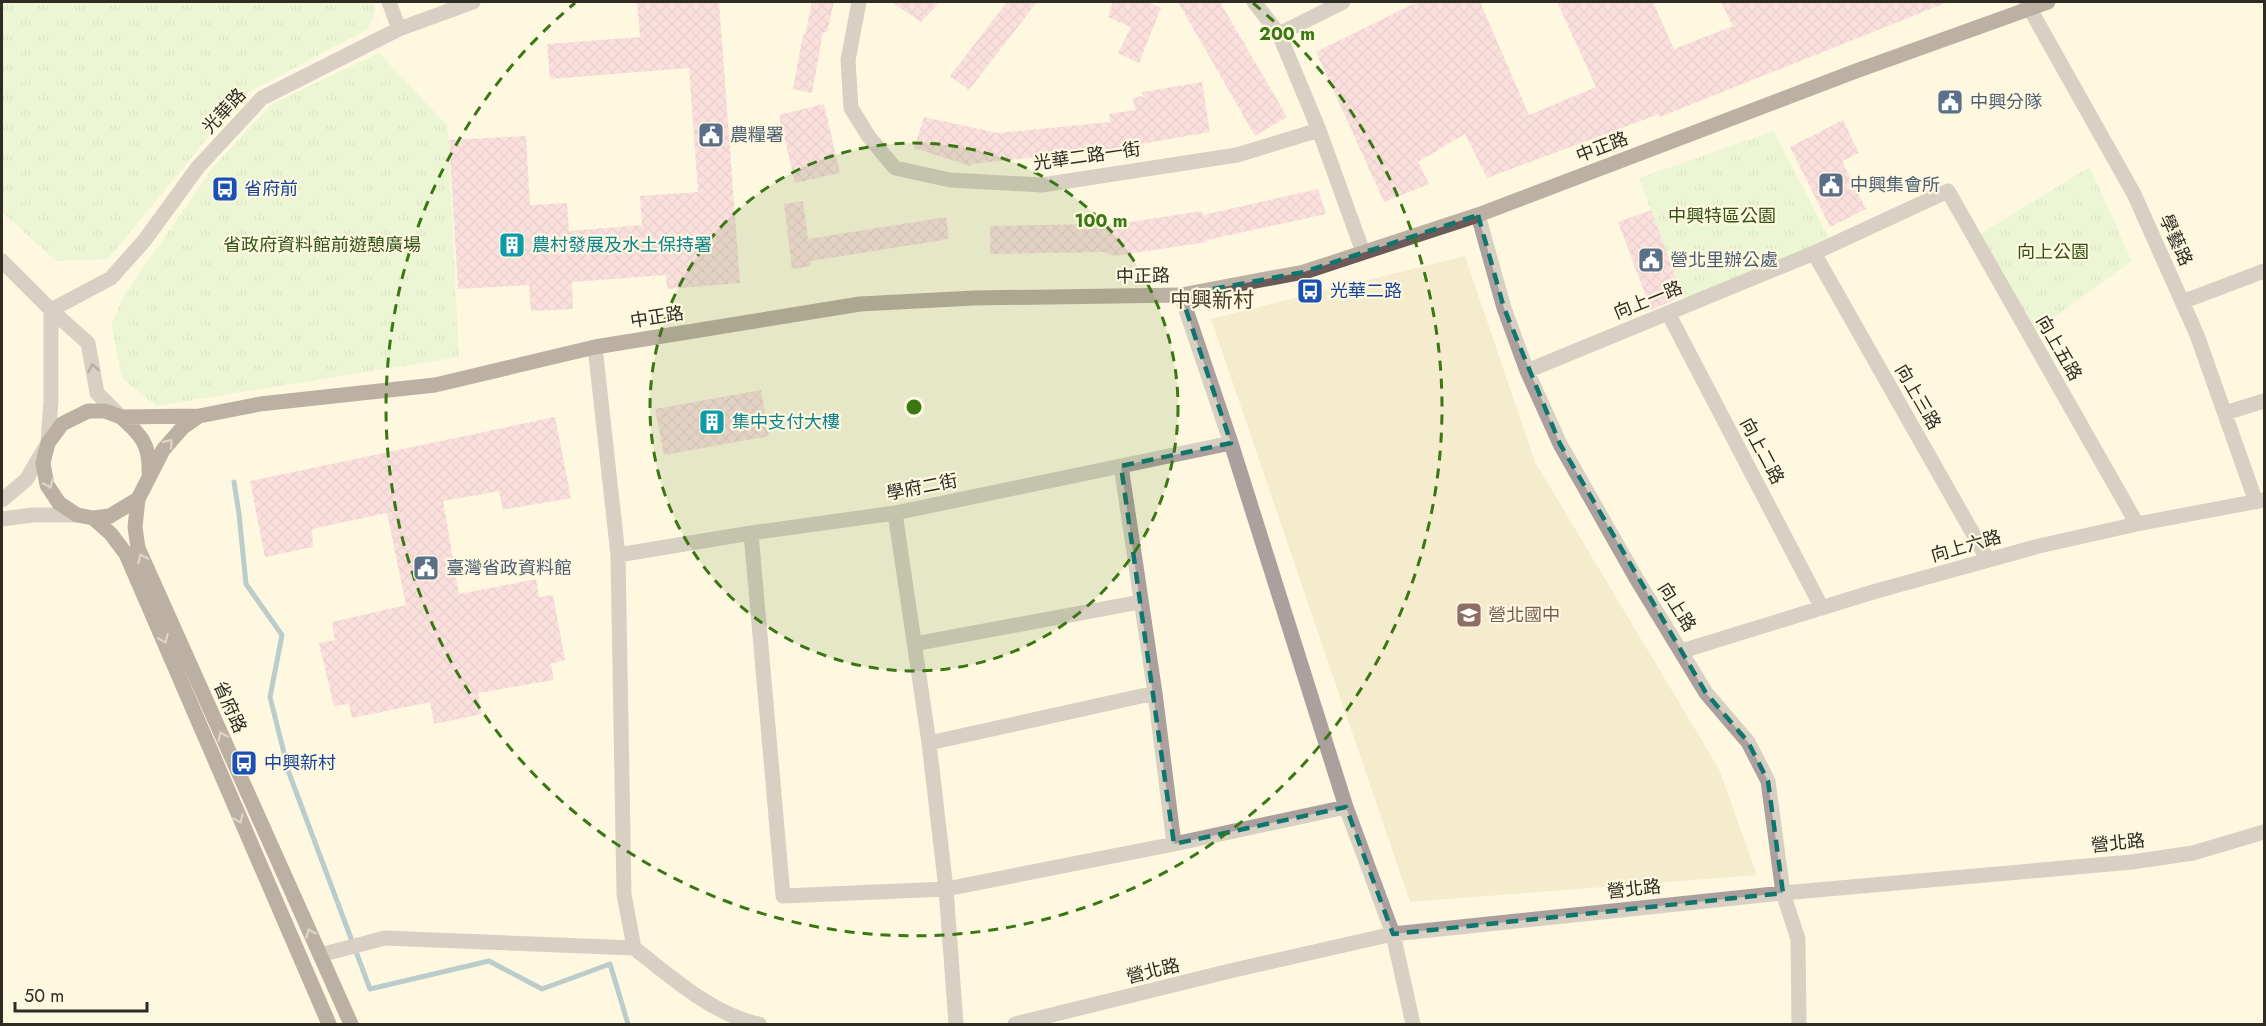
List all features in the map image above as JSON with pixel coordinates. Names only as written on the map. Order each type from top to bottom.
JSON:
[{"type":"main road","name":"中正路","points":[[121,417],[199,416],[260,404],[435,385],[595,347],[860,304],[975,297],[1180,295],[1304,272],[1478,215],[2027,5],[2048,2]]},
{"type":"main road","points":[[148,478],[150,456],[141,435],[121,417],[105,411],[88,411],[62,424],[48,442],[43,464],[47,485],[59,503],[77,514],[93,518],[110,516],[138,499],[163,450],[183,427],[199,416]]},
{"type":"main road","name":"省府路","points":[[138,499],[135,527],[138,548],[351,1024]]},
{"type":"main road","name":"省府路","points":[[93,518],[111,534],[126,554],[329,1024]]},
{"type":"street","points":[[389,2],[399,29]]},
{"type":"street","name":"光華路","points":[[51,310],[111,278],[144,241],[198,167],[262,98],[399,29],[473,2]]},
{"type":"street","name":"光華二路一街","points":[[859,2],[848,60],[851,108],[869,137],[895,168],[950,180],[1042,184],[1237,155],[1319,130]]},
{"type":"street","points":[[1254,2],[1279,34],[1319,130],[1364,252]]},
{"type":"street","points":[[1279,34],[1343,2]]},
{"type":"street","name":"學藝路","points":[[2027,5],[2134,194],[2197,335],[2260,501]]},
{"type":"street","name":"向上一路","points":[[1527,370],[1814,253],[1948,191]]},
{"type":"street","name":"向上五路","points":[[1948,191],[2137,524]]},
{"type":"street","name":"向上路","points":[[1478,215],[1504,308],[1527,370],[1560,444],[1636,578],[1706,693],[1748,742],[1768,781],[1783,893],[1798,939],[1799,1024]]},
{"type":"street","name":"向上三路","points":[[1814,253],[1988,560]]},
{"type":"street","points":[[2,261],[88,343],[97,393],[121,417]]},
{"type":"street","points":[[2182,302],[2265,271]]},
{"type":"street","points":[[1180,295],[1231,443],[1346,807],[1393,934],[1413,1024]]},
{"type":"street","points":[[2,500],[26,480],[48,442],[51,400],[51,310]]},
{"type":"street","name":"向上二路","points":[[1668,313],[1822,608]]},
{"type":"street","points":[[595,347],[618,555],[624,894],[633,948]]},
{"type":"street","points":[[2225,413],[2265,401]]},
{"type":"street","name":"學府二街","points":[[618,555],[751,533],[895,513],[1231,443]]},
{"type":"street","points":[[1121,466],[1155,693],[1174,844]]},
{"type":"street","name":"向上六路","points":[[1682,651],[2039,546],[2137,524],[2260,501]]},
{"type":"street","points":[[895,513],[929,743],[946,889],[956,1024]]},
{"type":"street","points":[[2,519],[32,514],[77,514]]},
{"type":"street","points":[[751,533],[783,896],[946,889],[1346,807]]},
{"type":"street","points":[[914,644],[1140,602]]},
{"type":"street","points":[[929,743],[1155,693]]},
{"type":"street","name":"營北路","points":[[1015,1024],[1234,970],[1393,934],[1783,893],[2132,862],[2193,853],[2265,832]]},
{"type":"street","points":[[320,955],[385,938],[633,948],[683,987],[740,1020],[759,1024]]},
{"type":"highlighted area","points":[[1478,215],[1504,308],[1560,444],[1706,693],[1748,742],[1768,781],[1783,893],[1393,934],[1346,807],[1174,844],[1121,466],[1231,443],[1181,295],[1304,272]]},
{"type":"shaded area","name":"營北國中","points":[[1465,256],[1535,462],[1719,769],[1757,875],[1410,902],[1211,319]]},
{"type":"green space","points":[[2,2],[373,2],[376,9],[368,29],[243,95],[108,259],[56,261],[2,212]]},
{"type":"green space","name":"省政府資料館前遊憩廣場","points":[[379,53],[448,126],[459,357],[156,406],[122,378],[111,325],[125,294],[214,166],[272,104]]},
{"type":"green space","name":"中興特區公園","points":[[1774,131],[1829,239],[1684,299],[1639,178]]},
{"type":"green space","name":"向上公園","points":[[2090,167],[2132,261],[2035,331],[1980,234]]},
{"type":"building","name":"農糧署","points":[[637,2],[719,2],[740,283],[667,289],[666,275],[572,282],[573,309],[531,311],[529,285],[458,289],[449,140],[526,136],[530,205],[567,203],[569,231],[642,225],[640,196],[698,192],[689,68],[550,79],[547,44],[640,37]]},
{"type":"building","points":[[812,2],[834,2],[827,32],[823,32],[812,93],[793,89]]},
{"type":"building","points":[[892,2],[940,2],[921,22]]},
{"type":"building","points":[[1007,2],[1037,2],[969,90],[950,76]]},
{"type":"building","points":[[1113,2],[1149,2],[1161,8],[1139,63],[1118,53],[1131,27],[1108,17]]},
{"type":"building","points":[[1178,2],[1220,2],[1287,117],[1255,136]]},
{"type":"building","points":[[1417,2],[1480,2],[1529,115],[1596,87],[1557,2],[1653,2],[1674,49],[1733,26],[1721,2],[1948,2],[1660,117],[1659,114],[1487,178],[1465,134],[1418,162],[1429,184],[1384,202],[1316,52]]},
{"type":"building","points":[[1202,82],[1210,132],[1118,148],[972,164],[971,166],[914,148],[924,117],[998,133],[1110,122],[1109,114],[1135,110],[1133,98],[1143,96],[1142,92]]},
{"type":"building","points":[[824,104],[840,173],[795,183],[779,115]]},
{"type":"building","name":"中興集會所","points":[[1843,120],[1859,153],[1842,161],[1866,209],[1830,227],[1790,147]]},
{"type":"building","points":[[1318,189],[1326,214],[1207,240],[1207,242],[1114,256],[1104,252],[990,254],[990,226],[1097,224],[1097,227],[1202,211],[1203,215]]},
{"type":"building","points":[[803,201],[808,239],[946,217],[949,239],[811,261],[811,266],[792,269],[784,204]]},
{"type":"building","name":"營北里辦公處","points":[[1651,210],[1683,296],[1651,310],[1618,222]]},
{"type":"building","name":"集中支付大樓","points":[[761,390],[769,436],[664,455],[655,409]]},
{"type":"building","name":"臺灣省政資料館","points":[[555,417],[571,498],[503,510],[499,491],[443,501],[459,594],[536,579],[539,597],[553,595],[565,660],[551,664],[554,680],[478,693],[482,714],[434,724],[430,702],[352,718],[349,704],[334,706],[319,643],[335,640],[332,622],[406,605],[387,513],[312,529],[313,547],[265,557],[250,481]]},
{"type":"waterway","points":[[234,482],[246,584],[282,635],[270,697],[289,773],[370,989],[489,961],[542,989],[610,964],[628,1024]]},
{"type":"place","name":"中興分隊","points":[[1950,102]]},
{"type":"place","name":"農糧署","points":[[711,135]]},
{"type":"place","name":"中興集會所","points":[[1831,185]]},
{"type":"place","name":"省府前","points":[[225,189]]},
{"type":"place","name":"農村發展及水土保持署","points":[[512,245]]},
{"type":"place","name":"營北里辦公處","points":[[1651,260]]},
{"type":"place","name":"光華二路","points":[[1310,291]]},
{"type":"place","name":"集中支付大樓","points":[[712,422]]},
{"type":"place","name":"臺灣省政資料館","points":[[426,568]]},
{"type":"place","name":"營北國中","points":[[1469,615]]},
{"type":"place","name":"中興新村","points":[[244,763]]},
{"type":"district","name":"中興新村","points":[[1212,300]]}]
